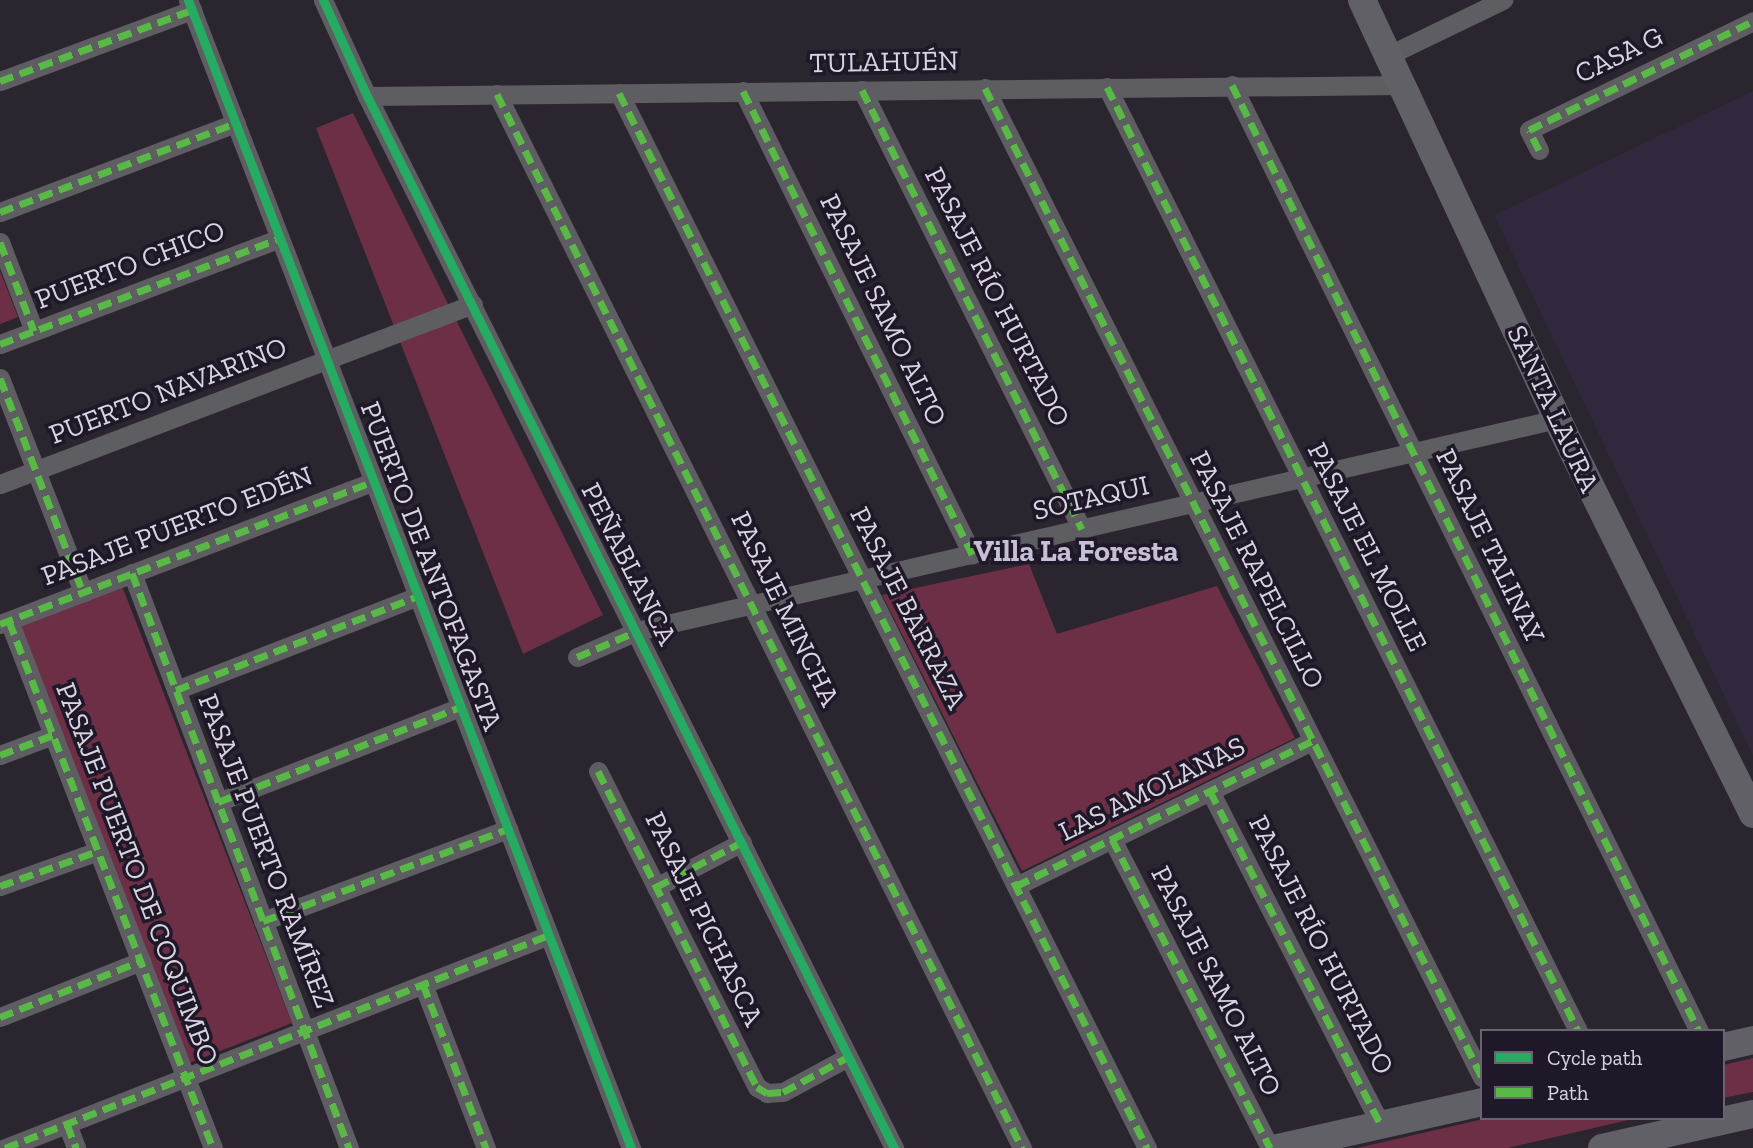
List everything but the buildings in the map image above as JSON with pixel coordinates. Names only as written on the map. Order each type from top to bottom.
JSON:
[{"type":"street","name":"PEÑABLANCA","points":[[323,0],[367,96],[894,1148]]},
{"type":"street","name":"SANTA LAURA","points":[[1362,0],[1557,419],[1753,814]]},
{"type":"street","points":[[1389,55],[1503,0]]},
{"type":"street","points":[[0,81],[190,5]]},
{"type":"street","name":"PUERTO DE ANTOFAGASTA","points":[[190,5],[631,1148]]},
{"type":"street","name":"CASA G","points":[[1539,150],[1529,130],[1753,21]]},
{"type":"street","name":"PASAJE TALINAY","points":[[1232,85],[1698,1029]]},
{"type":"street","name":"TULAHUÉN","points":[[367,96],[1403,85]]},
{"type":"street","name":"PASAJE EL MOLLE","points":[[1107,87],[1577,1029]]},
{"type":"street","name":"PASAJE RAPELCILLO","points":[[985,88],[1480,1073]]},
{"type":"street","name":"PASAJE RÍO HURTADO","points":[[862,90],[1082,529]]},
{"type":"street","name":"PASAJE SAMO ALTO","points":[[743,92],[972,554]]},
{"type":"street","name":"PASAJE BARRAZA","points":[[619,93],[1147,1148]]},
{"type":"street","name":"PASAJE MINCHA","points":[[497,94],[1022,1148]]},
{"type":"street","points":[[0,212],[236,124]]},
{"type":"street","name":"PUERTO CHICO","points":[[0,344],[280,238]]},
{"type":"street","points":[[0,242],[34,331]]},
{"type":"street","name":"PUERTO NAVARINO","points":[[0,484],[473,304]]},
{"type":"street","points":[[0,378],[83,592]]},
{"type":"street","name":"SOTAQUI","points":[[577,657],[637,631],[1557,419]]},
{"type":"street","name":"PASAJE PUERTO EDÉN","points":[[4,622],[374,481]]},
{"type":"street","name":"PASAJE PUERTO RAMÍREZ","points":[[132,573],[348,1148]]},
{"type":"street","points":[[176,690],[418,596]]},
{"type":"street","name":"PASAJE PUERTO DE COQUIMBO","points":[[4,622],[53,735],[213,1148]]},
{"type":"street","points":[[218,802],[461,707]]},
{"type":"street","points":[[0,755],[53,735]]},
{"type":"street","name":"LAS AMOLANAS","points":[[1016,886],[1312,741]]},
{"type":"street","name":"PASAJE PICHASCA","points":[[598,771],[754,1083],[762,1091],[775,1094],[783,1092],[848,1057]]},
{"type":"street","name":"PASAJE RÍO HURTADO","points":[[1210,791],[1381,1125]]},
{"type":"street","points":[[263,920],[508,829]]},
{"type":"street","name":"PASAJE SAMO ALTO","points":[[1112,839],[1270,1148]]},
{"type":"street","points":[[656,887],[742,842]]},
{"type":"street","points":[[0,886],[98,850]]},
{"type":"street","points":[[5,1148],[549,935]]},
{"type":"street","points":[[0,1017],[141,961]]},
{"type":"street","points":[[423,985],[486,1148]]},
{"type":"street","points":[[1725,1047],[1753,1040]]},
{"type":"street","points":[[1278,1148],[1480,1102]]},
{"type":"street","points":[[1602,1148],[1753,1114]]},
{"type":"street","points":[[67,1124],[76,1148]]},
{"type":"shaded area","points":[[1753,91],[1753,756],[1494,215]]},
{"type":"shaded area","points":[[353,113],[603,615],[523,654],[316,128]]},
{"type":"shaded area","points":[[0,271],[18,317],[0,324]]},
{"type":"shaded area","points":[[1029,564],[1057,634],[1217,586],[1295,738],[1022,871],[882,595]]},
{"type":"shaded area","points":[[122,586],[292,1023],[189,1063],[19,626]]},
{"type":"shaded area","points":[[1753,1058],[1753,1092],[1725,1098],[1725,1065]]},
{"type":"shaded area","points":[[1480,1120],[1628,1120],[1508,1148],[1357,1148]]},
{"type":"marked path","points":[[0,81],[192,10]]},
{"type":"marked path","points":[[1539,150],[1529,130],[1753,21]]},
{"type":"marked path","points":[[1232,85],[1698,1029]]},
{"type":"marked path","points":[[1107,87],[1577,1029]]},
{"type":"marked path","points":[[985,88],[1480,1073]]},
{"type":"marked path","points":[[862,90],[1082,529]]},
{"type":"marked path","points":[[743,91],[972,554]]},
{"type":"marked path","points":[[619,93],[1147,1148]]},
{"type":"marked path","points":[[497,94],[1022,1148]]},
{"type":"marked path","points":[[0,212],[236,123]]},
{"type":"marked path","points":[[0,344],[280,238]]},
{"type":"marked path","points":[[0,242],[34,331]]},
{"type":"marked path","points":[[0,378],[83,592]]},
{"type":"marked path","points":[[0,624],[374,481]]},
{"type":"marked path","points":[[132,573],[349,1148]]},
{"type":"marked path","points":[[176,690],[418,596]]},
{"type":"marked path","points":[[9,621],[213,1148]]},
{"type":"marked path","points":[[577,657],[637,631]]},
{"type":"marked path","points":[[218,802],[461,707]]},
{"type":"marked path","points":[[0,755],[53,735]]},
{"type":"marked path","points":[[1016,886],[1312,741]]},
{"type":"marked path","points":[[598,771],[757,1087],[767,1093],[783,1092],[848,1057]]},
{"type":"marked path","points":[[1210,791],[1381,1125]]},
{"type":"marked path","points":[[263,921],[508,829]]},
{"type":"marked path","points":[[1112,839],[1270,1148]]},
{"type":"marked path","points":[[656,887],[742,842]]},
{"type":"marked path","points":[[0,886],[98,851]]},
{"type":"marked path","points":[[5,1148],[549,935]]},
{"type":"marked path","points":[[0,1017],[141,961]]},
{"type":"marked path","points":[[423,984],[486,1148]]},
{"type":"marked path","points":[[67,1124],[76,1148]]},
{"type":"cycle path","points":[[188,0],[631,1148]]},
{"type":"cycle path","points":[[323,0],[367,96],[894,1148]]},
{"type":"district","name":"Villa La Foresta","points":[[1076,551]]}]
